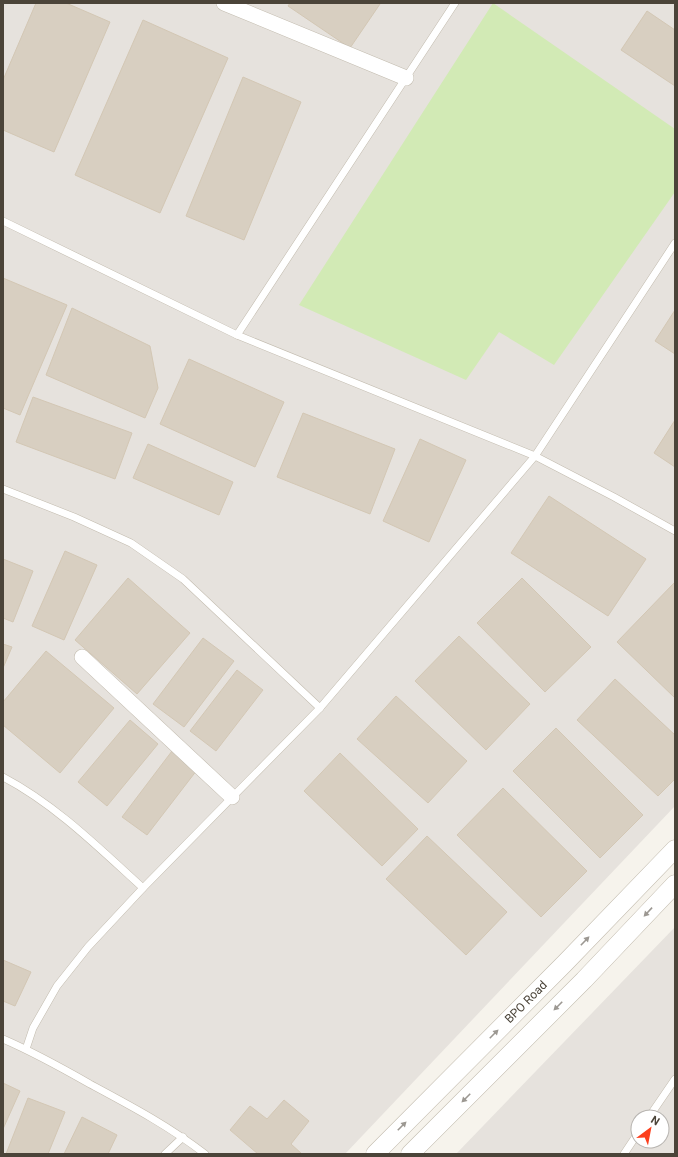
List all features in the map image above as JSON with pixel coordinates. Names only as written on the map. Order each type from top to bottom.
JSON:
[{"type":"street","points":[[224,3],[406,78]]},
{"type":"street","points":[[82,657],[232,797]]},
{"type":"street","name":"BPO Road","points":[[375,1154],[675,849]]},
{"type":"street","points":[[410,1154],[584,980],[675,884]]},
{"type":"lane","points":[[237,335],[456,3]]},
{"type":"lane","points":[[3,221],[237,335],[535,456],[675,531]]},
{"type":"lane","points":[[26,1049],[34,1028],[57,986],[88,947],[143,888],[320,708],[535,456],[675,243]]},
{"type":"lane","points":[[3,489],[74,517],[131,543],[183,579],[320,708]]},
{"type":"lane","points":[[3,777],[21,786],[80,830],[143,888]]},
{"type":"lane","points":[[3,1039],[26,1049],[145,1113],[183,1137],[205,1154]]},
{"type":"lane","points":[[654,1109],[675,1079]]},
{"type":"lane","points":[[166,1154],[183,1137]]},
{"type":"lane","points":[[624,1154],[630,1145]]},
{"type":"shaded area","points":[[3,3],[675,3],[675,806],[345,1154],[3,1154]]},
{"type":"shaded area","points":[[675,927],[675,1154],[456,1154]]},
{"type":"green space","points":[[493,3],[675,129],[675,192],[554,365],[499,332],[466,380],[299,305]]},
{"type":"building","points":[[36,3],[66,3],[110,22],[54,152],[3,130],[3,80]]},
{"type":"building","points":[[290,3],[380,4],[350,48],[288,6]]},
{"type":"building","points":[[647,11],[675,30],[675,86],[621,50]]},
{"type":"building","points":[[143,20],[228,58],[160,213],[75,175]]},
{"type":"building","points":[[243,77],[301,102],[244,240],[186,216]]},
{"type":"building","points":[[3,278],[67,305],[20,415],[3,408]]},
{"type":"building","points":[[72,308],[150,346],[158,388],[145,418],[46,375]]},
{"type":"building","points":[[675,310],[675,354],[655,341]]},
{"type":"building","points":[[189,359],[284,402],[255,467],[160,424]]},
{"type":"building","points":[[33,397],[132,433],[115,479],[16,442]]},
{"type":"building","points":[[303,413],[395,449],[370,514],[277,477]]},
{"type":"building","points":[[675,420],[675,467],[654,453]]},
{"type":"building","points":[[420,439],[466,460],[429,542],[383,521]]},
{"type":"building","points":[[148,444],[233,482],[219,515],[133,478]]},
{"type":"building","points":[[549,496],[646,559],[608,616],[511,553]]},
{"type":"building","points":[[65,551],[97,565],[64,640],[32,626]]},
{"type":"building","points":[[3,559],[33,571],[13,622],[3,618]]},
{"type":"building","points":[[128,578],[190,633],[137,694],[75,640]]},
{"type":"building","points":[[522,578],[591,647],[545,692],[477,623]]},
{"type":"building","points":[[675,582],[675,698],[617,642]]},
{"type":"building","points":[[459,636],[530,704],[486,750],[415,681]]},
{"type":"building","points":[[203,638],[234,661],[184,727],[153,704]]},
{"type":"building","points":[[3,644],[12,647],[3,668]]},
{"type":"building","points":[[46,651],[114,708],[60,773],[3,725],[3,702]]},
{"type":"building","points":[[237,670],[263,690],[216,751],[190,731]]},
{"type":"building","points":[[615,679],[675,735],[675,779],[658,796],[577,720]]},
{"type":"building","points":[[396,696],[467,761],[428,803],[357,739]]},
{"type":"building","points":[[130,720],[158,744],[107,806],[78,782]]},
{"type":"building","points":[[556,728],[643,815],[600,858],[513,771]]},
{"type":"building","points":[[172,751],[197,770],[147,835],[122,817]]},
{"type":"building","points":[[340,753],[418,829],[382,866],[304,791]]},
{"type":"building","points":[[503,788],[587,871],[541,917],[457,835]]},
{"type":"building","points":[[427,836],[507,912],[466,955],[386,879]]},
{"type":"building","points":[[3,960],[31,972],[15,1006],[3,1001]]},
{"type":"building","points":[[3,1083],[20,1091],[3,1129]]},
{"type":"building","points":[[28,1098],[65,1112],[48,1154],[6,1154]]},
{"type":"building","points":[[284,1100],[309,1121],[291,1144],[302,1154],[258,1154],[230,1130],[250,1106],[267,1119]]},
{"type":"building","points":[[82,1117],[117,1135],[108,1154],[64,1154]]}]
